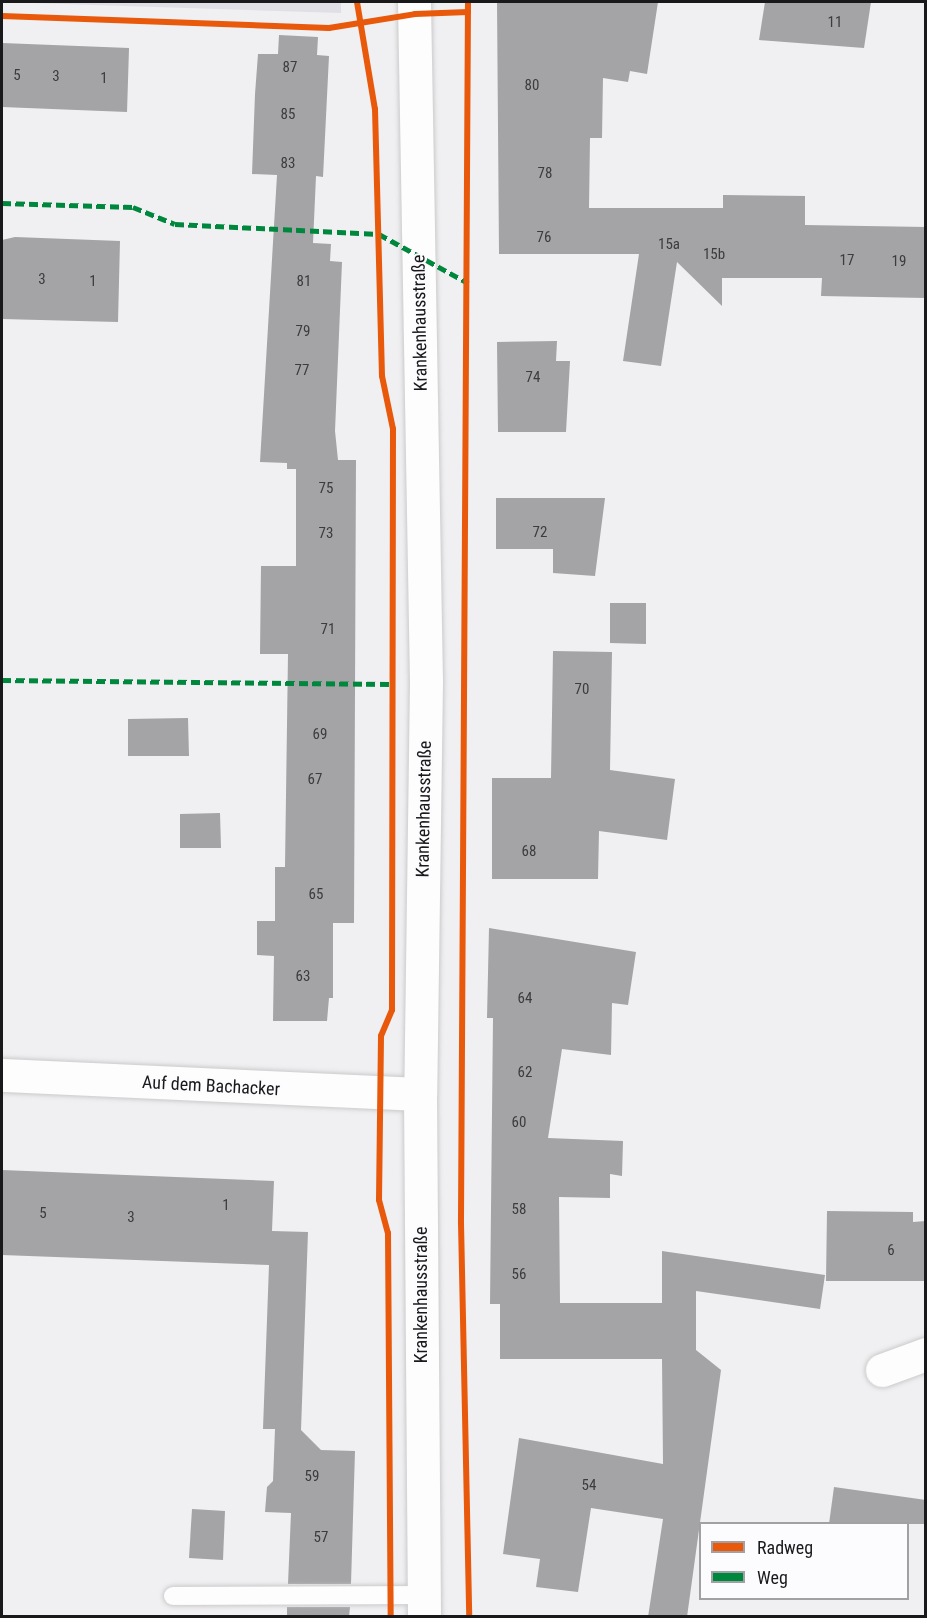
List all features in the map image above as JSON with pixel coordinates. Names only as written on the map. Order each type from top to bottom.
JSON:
[{"type":"street","name":"Krankenhausstraße","points":[[414,2],[426,681],[420,1094],[423,1606]]},
{"type":"street","name":"Auf dem Bachacker","points":[[2,1075],[420,1094]]},
{"type":"street","points":[[882,1370],[926,1354]]},
{"type":"lane","points":[[173,1596],[423,1606]]},
{"type":"shaded area","points":[[2,2],[341,2],[341,13]]},
{"type":"building","points":[[497,2],[658,2],[647,74],[630,71],[628,82],[603,78],[602,138],[590,138],[589,208],[723,208],[723,195],[805,196],[805,225],[926,227],[926,298],[821,296],[822,278],[722,278],[722,306],[677,262],[661,366],[623,361],[639,254],[499,254]]},
{"type":"building","points":[[765,2],[871,2],[864,48],[759,40]]},
{"type":"building","points":[[279,35],[318,37],[317,55],[329,56],[323,177],[316,176],[313,243],[331,244],[330,261],[342,262],[335,431],[338,460],[356,460],[354,923],[333,923],[333,998],[329,998],[327,1021],[273,1021],[274,956],[257,955],[257,921],[275,921],[275,867],[285,867],[288,654],[260,654],[261,566],[296,566],[296,469],[287,469],[287,463],[260,462],[277,175],[252,174],[255,94],[258,54],[278,54]]},
{"type":"building","points":[[2,43],[129,48],[127,112],[2,107]]},
{"type":"building","points":[[15,237],[120,241],[118,322],[2,319],[2,240]]},
{"type":"building","points":[[557,341],[556,361],[570,361],[566,432],[498,432],[497,342]]},
{"type":"building","points":[[496,498],[605,498],[595,576],[553,573],[553,549],[496,549]]},
{"type":"building","points":[[610,603],[646,603],[646,644],[610,643]]},
{"type":"building","points":[[553,651],[612,652],[610,770],[675,779],[667,840],[599,831],[598,879],[492,879],[492,778],[551,778]]},
{"type":"building","points":[[188,718],[189,756],[128,756],[128,719]]},
{"type":"building","points":[[220,813],[221,848],[180,848],[180,814]]},
{"type":"building","points":[[489,928],[636,952],[628,1005],[612,1003],[611,1055],[562,1049],[548,1138],[623,1141],[622,1176],[610,1174],[610,1198],[559,1197],[560,1303],[662,1303],[662,1251],[825,1275],[820,1309],[696,1291],[696,1350],[721,1370],[687,1617],[648,1617],[663,1519],[591,1508],[578,1592],[536,1587],[540,1559],[503,1554],[519,1438],[663,1464],[662,1359],[500,1359],[500,1304],[490,1304],[493,1018],[487,1018]]},
{"type":"building","points":[[2,1170],[274,1181],[272,1231],[308,1232],[301,1430],[321,1450],[355,1451],[351,1584],[288,1584],[291,1513],[265,1512],[267,1487],[273,1481],[275,1429],[263,1429],[269,1265],[2,1255]]},
{"type":"building","points":[[827,1211],[913,1212],[913,1222],[926,1221],[926,1281],[826,1281]]},
{"type":"building","points":[[834,1487],[926,1500],[926,1524],[829,1522]]},
{"type":"building","points":[[192,1509],[225,1511],[223,1560],[189,1558]]},
{"type":"building","points":[[287,1607],[350,1607],[349,1617],[287,1617]]},
{"type":"marked path","points":[[2,203],[133,207],[175,224],[379,234],[468,283]]},
{"type":"marked path","points":[[2,680],[389,684]]},
{"type":"cycle path","points":[[357,2],[375,109],[382,376],[393,429],[392,1010],[381,1036],[379,1200],[388,1233],[391,1616]]},
{"type":"cycle path","points":[[468,2],[461,1223],[469,1616]]},
{"type":"cycle path","points":[[2,16],[329,28],[415,14],[468,12]]}]
